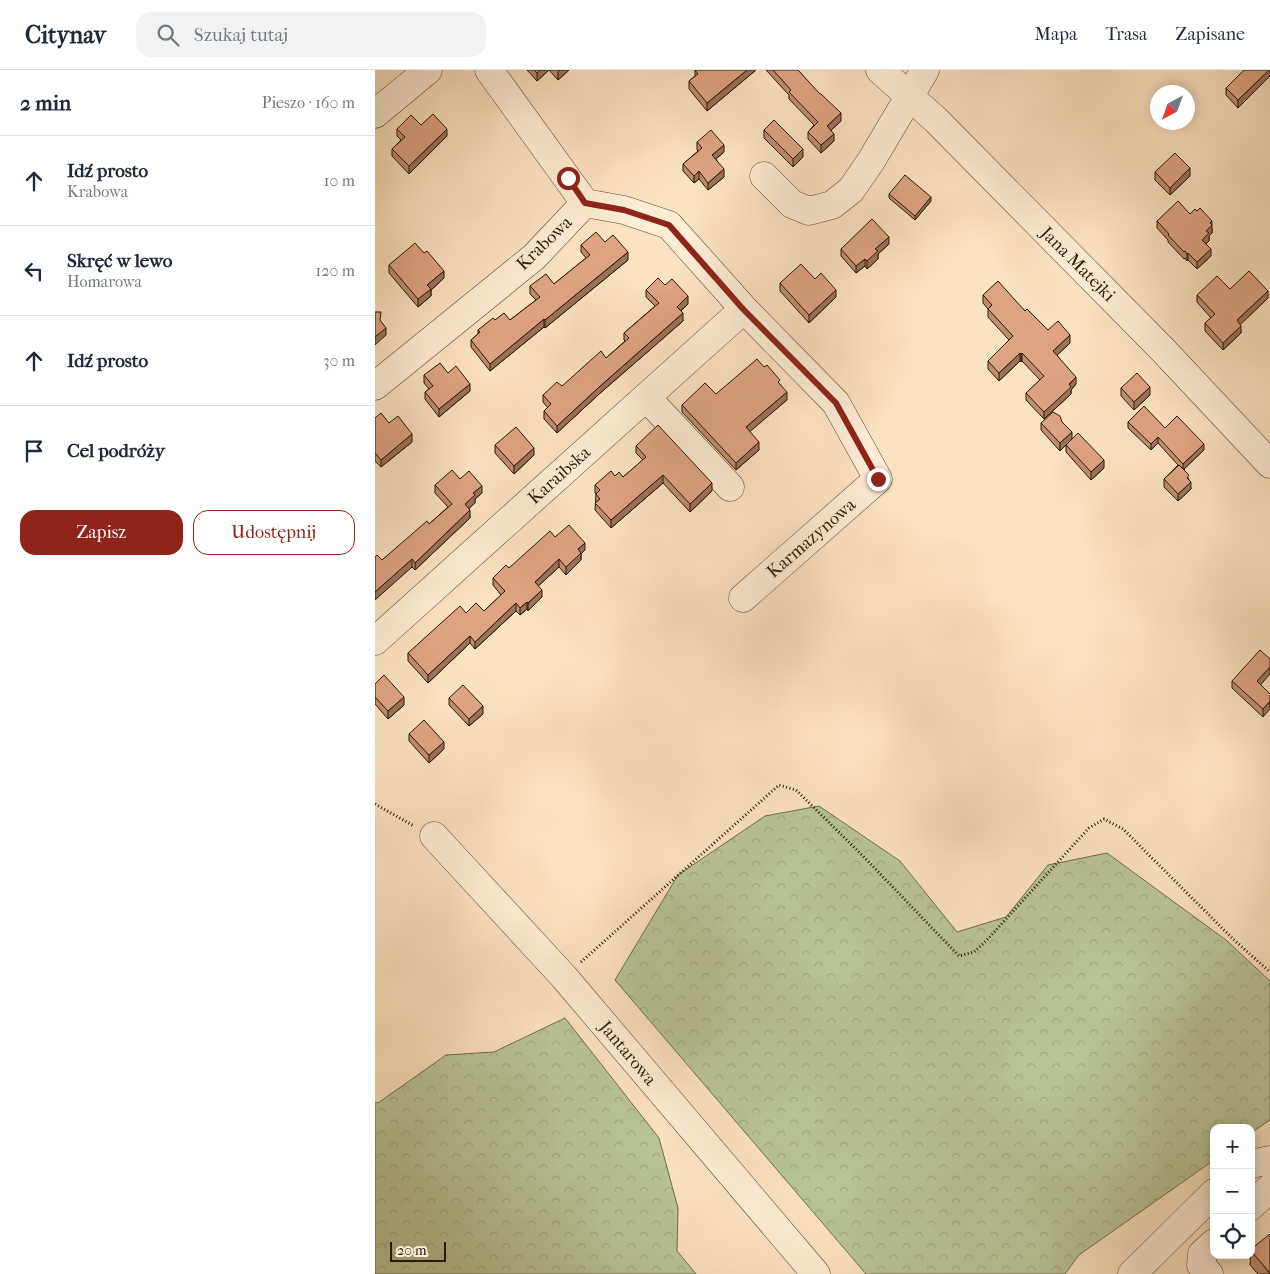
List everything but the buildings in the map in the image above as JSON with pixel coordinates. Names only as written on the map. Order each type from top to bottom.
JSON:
[{"type":"street","points":[[375,114],[428,70]]},
{"type":"street","name":"Krabowa","points":[[375,386],[534,257],[585,203],[489,70]]},
{"type":"street","name":"Jana Matejki","points":[[881,70],[937,120],[1164,351],[1270,464]]},
{"type":"street","points":[[764,176],[792,204],[809,211],[832,205],[851,190],[925,70]]},
{"type":"street","points":[[585,203],[624,210],[669,225],[743,309]]},
{"type":"street","name":"Karaibska","points":[[375,641],[743,309]]},
{"type":"street","name":"Karmazynowa","points":[[743,309],[836,403],[878,479],[743,598]]},
{"type":"street","points":[[646,397],[730,487]]},
{"type":"street","name":"Jantarowa","points":[[434,836],[564,977],[816,1274]]},
{"type":"street","points":[[1255,1163],[1270,1160]]},
{"type":"street","points":[[1255,1202],[1270,1188]]},
{"type":"street","points":[[1132,1274],[1210,1198]]},
{"type":"street","points":[[1209,1274],[1201,1265],[1202,1254],[1210,1247]]},
{"type":"path","points":[[564,977],[779,785],[796,790],[863,856],[959,956],[974,952],[986,941],[1089,828],[1104,819],[1123,829],[1233,939],[1270,972]]},
{"type":"path","points":[[375,804],[434,836]]},
{"type":"green space","points":[[819,806],[900,861],[957,932],[1006,917],[1048,865],[1107,853],[1226,940],[1270,981],[1270,1120],[1255,1130],[1255,1124],[1210,1124],[1210,1163],[1079,1255],[1065,1274],[866,1274],[615,980],[678,875],[765,816]]},
{"type":"green space","points":[[565,1018],[659,1138],[678,1208],[677,1251],[696,1274],[375,1274],[375,1102],[378,1103],[446,1055],[494,1052]]},
{"type":"route","points":[[568,178],[585,203],[624,210],[669,225],[743,309],[836,403],[878,479]]}]
